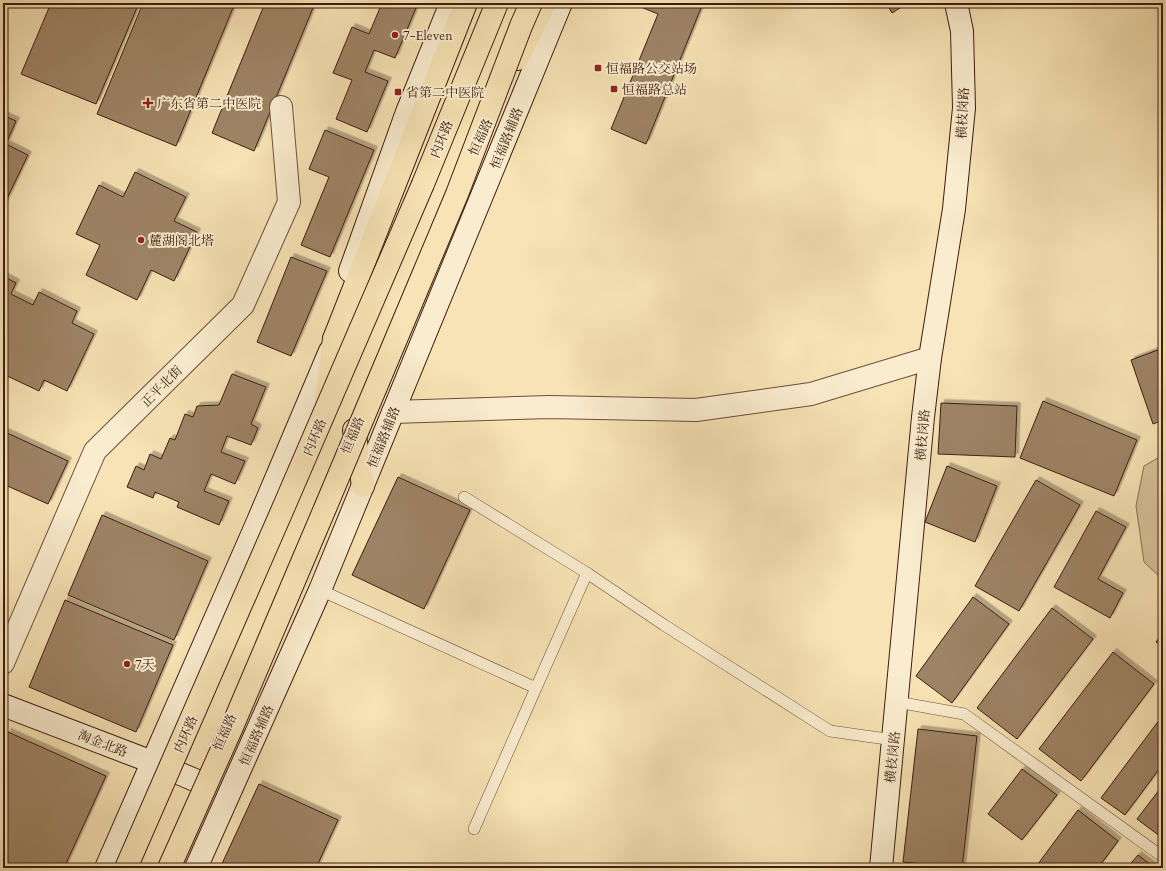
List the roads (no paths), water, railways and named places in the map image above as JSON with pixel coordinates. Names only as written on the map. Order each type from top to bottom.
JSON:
[{"type":"main road","points":[[321,433],[334,339],[466,3]]},
{"type":"main road","name":"内环路","points":[[126,868],[423,184],[497,3]]},
{"type":"main road","points":[[133,868],[176,772],[321,433],[502,3]]},
{"type":"main road","points":[[170,868],[348,456],[457,194],[531,3]]},
{"type":"main road","name":"恒福路","points":[[163,868],[202,783],[354,430],[444,214],[505,82],[545,3]]},
{"type":"main road","points":[[354,430],[363,486]]},
{"type":"street","points":[[106,868],[258,521],[334,339],[344,294],[357,250],[407,112],[452,3]]},
{"type":"street","name":"恒福路辅路","points":[[196,868],[320,590],[561,3]]},
{"type":"street","name":"横枝岗路","points":[[881,868],[898,702],[923,417],[930,358],[954,209],[964,108],[962,31],[956,3]]},
{"type":"street","name":"正平北街","points":[[3,663],[95,451],[243,305],[289,202],[281,107]]},
{"type":"street","points":[[393,412],[549,408],[696,410],[811,394],[930,358]]},
{"type":"street","name":"淘金北路","points":[[3,705],[152,762],[202,783]]},
{"type":"lane","points":[[464,498],[587,573],[830,731],[894,740]]},
{"type":"lane","points":[[474,829],[587,573]]},
{"type":"lane","points":[[320,590],[536,688]]},
{"type":"lane","points":[[898,702],[964,714],[1163,857]]},
{"type":"place","name":"7-Eleven","points":[[395,35]]},
{"type":"place","name":"恒福路公交站场","points":[[598,68]]},
{"type":"place","name":"恒福路总站","points":[[614,89]]},
{"type":"place","name":"省第二中医院","points":[[398,92]]},
{"type":"place","name":"广东省第二中医院","points":[[148,103]]},
{"type":"place","name":"麓湖阁北塔","points":[[141,240]]},
{"type":"place","name":"7天","points":[[127,664]]}]
